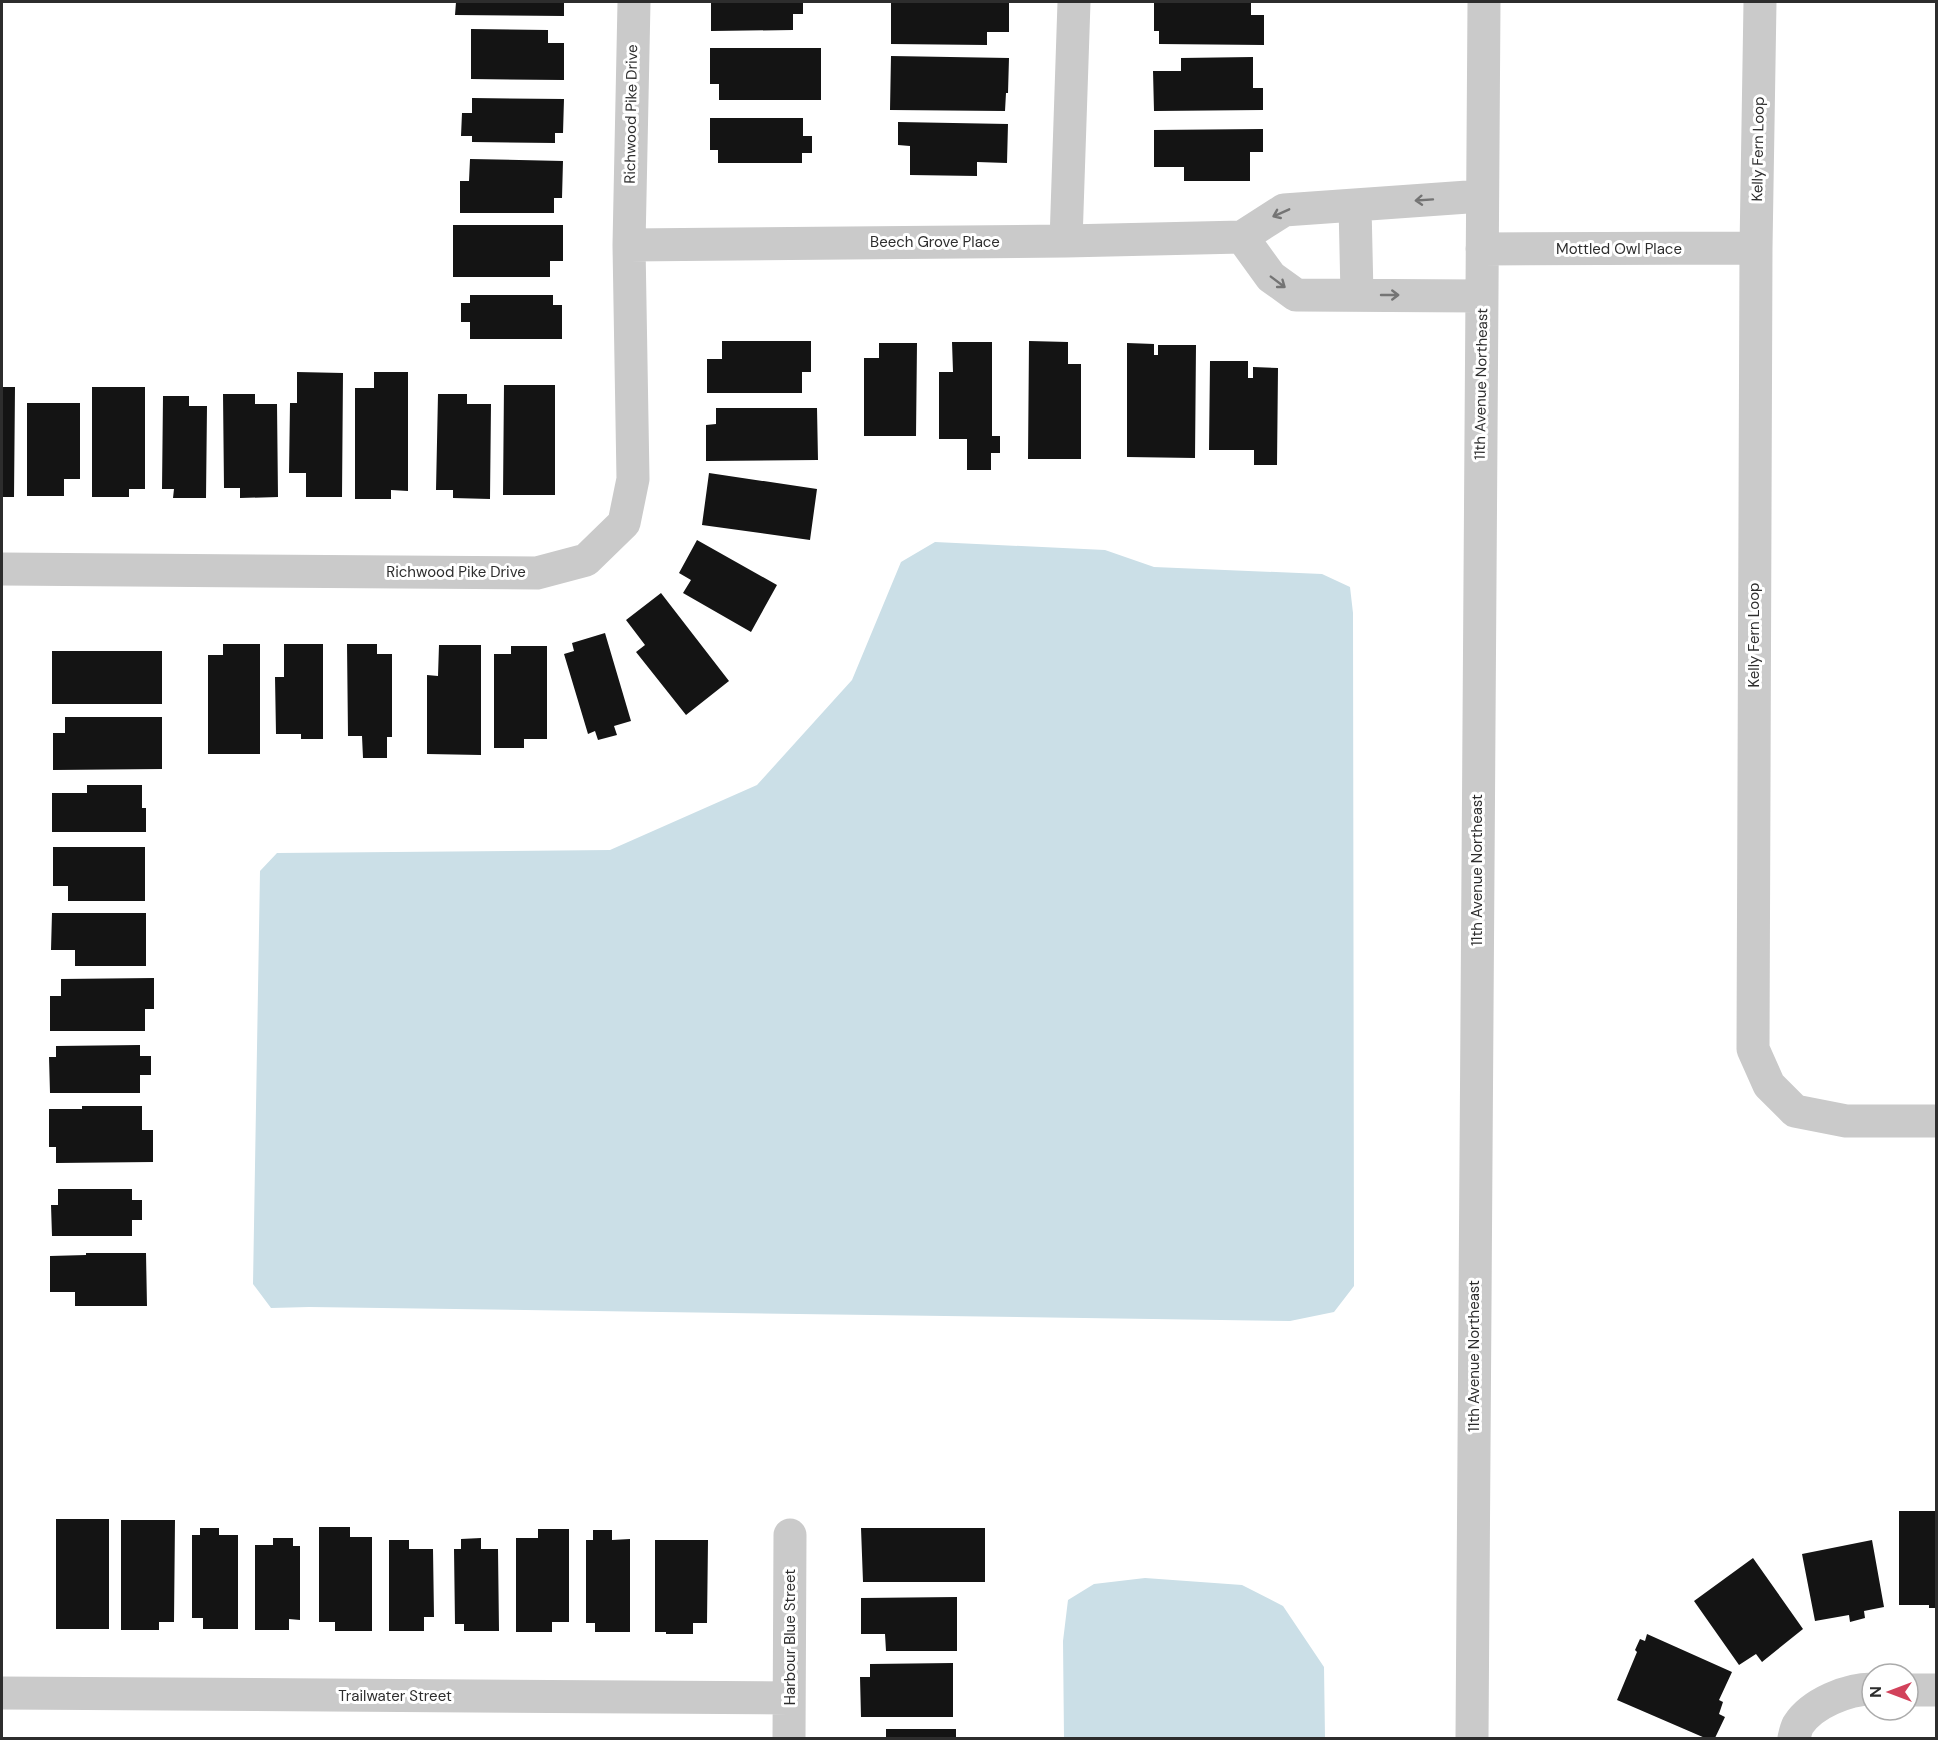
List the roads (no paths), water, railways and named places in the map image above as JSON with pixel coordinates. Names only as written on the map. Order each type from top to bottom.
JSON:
[{"type":"street","name":"Richwood Pike Drive","points":[[2,570],[537,573],[586,560],[624,523],[633,479],[628,245],[634,2]]},
{"type":"street","points":[[1066,241],[1074,2]]},
{"type":"street","name":"11th Avenue Northeast","points":[[1472,1738],[1484,2]]},
{"type":"street","name":"Kelly Fern Loop","points":[[1760,2],[1756,248],[1753,1049],[1769,1085],[1795,1112],[1846,1121],[1936,1121]]},
{"type":"street","points":[[1482,196],[1284,210],[1242,237],[1271,277],[1296,295],[1482,296]]},
{"type":"street","points":[[1355,205],[1357,295]]},
{"type":"street","name":"Beech Grove Place","points":[[628,245],[1242,237]]},
{"type":"street","name":"Mottled Owl Place","points":[[1482,249],[1756,248]]},
{"type":"street","name":"Harbour Blue Street","points":[[789,1738],[790,1535]]},
{"type":"street","points":[[1794,1738],[1798,1725],[1819,1705],[1860,1689]]},
{"type":"street","points":[[1920,1690],[1936,1690]]},
{"type":"street","name":"Trailwater Street","points":[[2,1694],[789,1698]]}]
